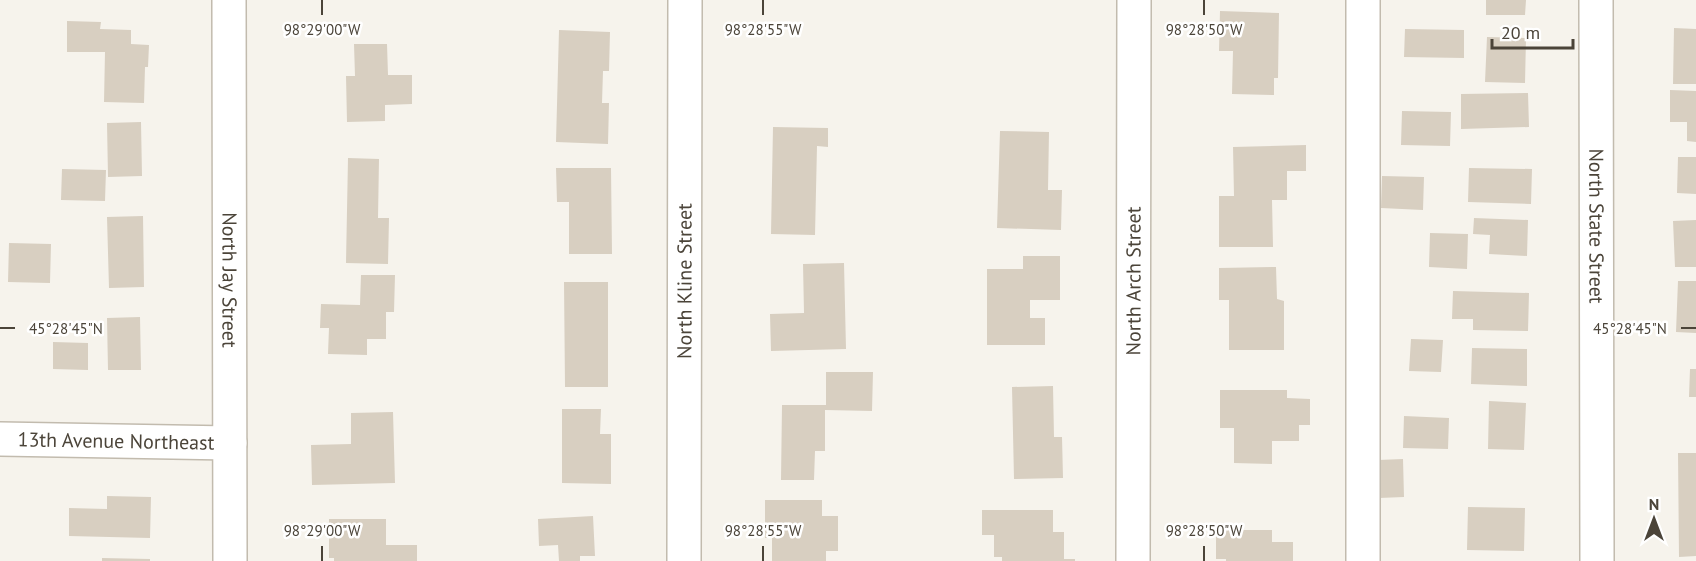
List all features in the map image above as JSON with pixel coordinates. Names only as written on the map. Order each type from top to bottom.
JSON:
[{"type":"street","name":"North Jay Street","points":[[229,0],[230,561]]},
{"type":"street","name":"North Kline Street","points":[[684,561],[685,0]]},
{"type":"street","name":"North Arch Street","points":[[1133,561],[1134,0]]},
{"type":"street","points":[[1363,0],[1363,561]]},
{"type":"street","name":"North State Street","points":[[1596,0],[1597,561]]},
{"type":"street","name":"13th Avenue Northeast","points":[[0,439],[230,443]]},
{"type":"building","points":[[1486,0],[1526,0],[1525,15],[1486,15]]},
{"type":"building","points":[[1220,11],[1279,13],[1278,78],[1274,78],[1274,95],[1232,94],[1233,51],[1219,51]]},
{"type":"building","points":[[67,21],[101,22],[100,29],[131,30],[131,44],[149,45],[148,67],[145,67],[144,103],[104,102],[105,52],[67,52]]},
{"type":"building","points":[[1674,28],[1696,29],[1696,84],[1673,84]]},
{"type":"building","points":[[1405,29],[1464,30],[1464,58],[1404,57]]},
{"type":"building","points":[[559,30],[610,32],[609,71],[603,71],[602,103],[609,103],[608,144],[556,142]]},
{"type":"building","points":[[1487,37],[1526,38],[1525,83],[1485,82]]},
{"type":"building","points":[[354,44],[387,44],[388,75],[412,75],[412,104],[385,105],[385,121],[347,122],[346,76],[355,76]]},
{"type":"building","points":[[1670,90],[1696,91],[1696,142],[1687,141],[1687,122],[1670,122]]},
{"type":"building","points":[[1528,93],[1529,127],[1461,129],[1461,94]]},
{"type":"building","points":[[1402,111],[1451,112],[1450,146],[1401,145]]},
{"type":"building","points":[[141,122],[142,176],[108,177],[107,123]]},
{"type":"building","points":[[773,127],[828,128],[828,147],[817,146],[815,235],[771,234]]},
{"type":"building","points":[[1000,131],[1049,132],[1048,190],[1062,190],[1061,230],[997,228]]},
{"type":"building","points":[[1306,145],[1306,171],[1287,171],[1287,200],[1272,200],[1273,247],[1219,247],[1219,196],[1234,196],[1233,147]]},
{"type":"building","points":[[1678,157],[1696,157],[1696,194],[1677,193]]},
{"type":"building","points":[[348,158],[379,159],[378,218],[389,218],[388,264],[346,263]]},
{"type":"building","points":[[556,168],[611,168],[612,254],[569,254],[569,202],[557,202]]},
{"type":"building","points":[[1469,168],[1532,169],[1531,204],[1468,202]]},
{"type":"building","points":[[62,169],[106,170],[105,201],[61,200]]},
{"type":"building","points":[[1382,176],[1424,177],[1423,210],[1381,208]]},
{"type":"building","points":[[143,216],[144,287],[109,288],[107,217]]},
{"type":"building","points":[[1474,218],[1528,220],[1527,256],[1489,254],[1490,235],[1473,234]]},
{"type":"building","points":[[1696,220],[1696,267],[1675,267],[1673,221]]},
{"type":"building","points":[[1430,233],[1468,234],[1467,269],[1429,267]]},
{"type":"building","points":[[9,243],[51,244],[50,283],[8,282]]},
{"type":"building","points":[[1023,256],[1060,256],[1060,300],[1030,300],[1030,318],[1045,318],[1045,345],[987,345],[987,269],[1023,269]]},
{"type":"building","points":[[844,263],[846,349],[771,351],[770,314],[804,313],[803,264]]},
{"type":"building","points":[[1276,267],[1277,299],[1284,301],[1284,350],[1229,350],[1229,300],[1219,300],[1219,268]]},
{"type":"building","points":[[361,275],[395,275],[394,312],[386,312],[386,339],[367,339],[367,355],[328,354],[329,328],[320,328],[321,304],[360,305]]},
{"type":"building","points":[[1678,281],[1696,281],[1696,333],[1676,332]]},
{"type":"building","points":[[564,282],[608,282],[608,387],[565,387]]},
{"type":"building","points":[[1453,291],[1529,293],[1528,331],[1473,330],[1473,319],[1452,319]]},
{"type":"building","points":[[140,317],[141,370],[108,370],[107,318]]},
{"type":"building","points":[[1411,339],[1443,340],[1441,372],[1409,371]]},
{"type":"building","points":[[53,342],[88,343],[88,370],[53,369]]},
{"type":"building","points":[[1472,348],[1527,349],[1527,386],[1471,384]]},
{"type":"building","points":[[1690,369],[1696,369],[1696,397],[1689,397]]},
{"type":"building","points":[[826,372],[873,372],[872,411],[825,410],[825,451],[815,451],[814,480],[781,480],[782,405],[826,405]]},
{"type":"building","points":[[1053,386],[1054,437],[1062,437],[1063,478],[1014,479],[1012,387]]},
{"type":"building","points":[[1220,390],[1287,390],[1287,398],[1310,399],[1310,425],[1299,425],[1299,441],[1272,441],[1272,464],[1234,463],[1234,428],[1220,428]]},
{"type":"building","points":[[1489,401],[1526,403],[1524,450],[1488,449]]},
{"type":"building","points":[[562,409],[601,409],[600,434],[611,434],[611,484],[562,483]]},
{"type":"building","points":[[393,412],[395,483],[312,485],[311,445],[351,444],[351,413]]},
{"type":"building","points":[[1404,416],[1449,418],[1448,449],[1403,448]]},
{"type":"building","points":[[1678,453],[1696,453],[1696,556],[1679,557]]},
{"type":"building","points":[[1403,459],[1404,497],[1379,498],[1378,460]]},
{"type":"building","points":[[107,496],[151,497],[150,538],[69,536],[69,508],[107,509]]},
{"type":"building","points":[[765,500],[822,500],[822,516],[838,516],[838,551],[826,551],[826,561],[772,561],[772,538],[765,538]]},
{"type":"building","points":[[1468,507],[1525,508],[1524,551],[1467,550]]},
{"type":"building","points":[[982,510],[1053,510],[1053,532],[1064,532],[1064,559],[1075,559],[1075,561],[1002,561],[1002,557],[994,557],[994,535],[982,535]]},
{"type":"building","points":[[593,516],[595,556],[580,556],[580,561],[559,561],[558,545],[539,546],[538,519]]},
{"type":"building","points":[[329,519],[386,519],[386,545],[417,545],[417,561],[334,561],[334,558],[329,558]]},
{"type":"building","points":[[1216,530],[1272,530],[1272,542],[1293,542],[1293,561],[1216,559]]},
{"type":"building","points":[[102,558],[150,559],[150,561],[102,561]]}]
